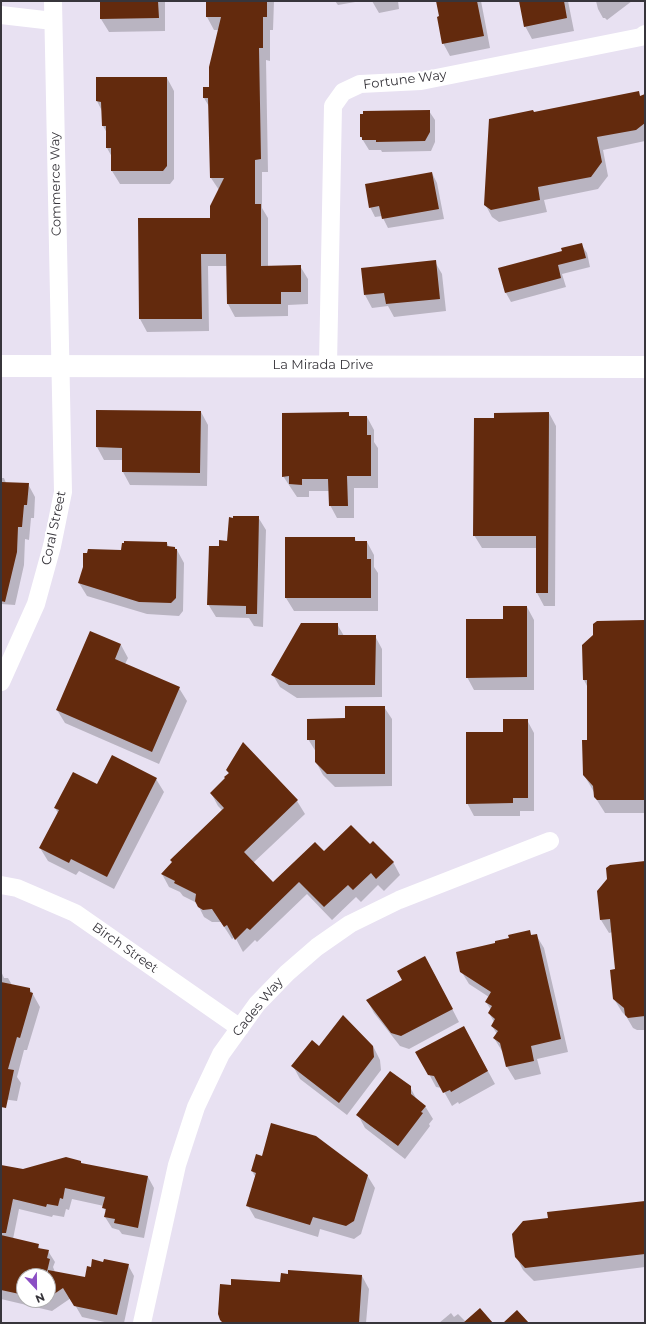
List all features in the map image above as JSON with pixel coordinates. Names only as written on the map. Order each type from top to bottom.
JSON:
[{"type":"main road","name":"La Mirada Drive","points":[[1,366],[328,365],[645,367]]},
{"type":"street","name":"Commerce Way","points":[[53,1],[60,366]]},
{"type":"street","points":[[1,15],[53,21]]},
{"type":"street","name":"Fortune Way","points":[[328,365],[333,106],[343,92],[360,84],[421,81],[640,37],[645,34]]},
{"type":"street","name":"Coral Street","points":[[1,682],[36,604],[52,546],[63,492],[60,366]]},
{"type":"street","name":"Cades Way","points":[[142,1323],[177,1165],[196,1107],[221,1054],[257,1004],[287,973],[317,947],[350,924],[399,900],[550,841]]},
{"type":"street","name":"Birch Street","points":[[1,885],[17,888],[75,913],[240,1028]]},
{"type":"building","points":[[100,1],[158,1],[159,18],[100,19]]},
{"type":"building","points":[[206,1],[267,1],[267,17],[263,17],[263,48],[259,48],[261,159],[255,160],[255,204],[261,204],[261,266],[301,265],[301,292],[281,292],[281,304],[227,304],[226,254],[201,254],[202,319],[139,319],[138,218],[210,218],[210,206],[224,178],[210,178],[208,98],[203,98],[203,87],[209,87],[209,67],[221,17],[206,17]]},
{"type":"building","points":[[436,1],[477,1],[484,36],[442,44],[437,17],[439,16]]},
{"type":"building","points":[[519,1],[564,1],[567,18],[524,27]]},
{"type":"building","points":[[96,77],[167,77],[167,166],[163,171],[111,171],[111,148],[106,148],[106,126],[102,126],[101,102],[96,101]]},
{"type":"building","points":[[639,91],[640,96],[645,94],[645,123],[636,130],[597,137],[602,162],[591,177],[538,187],[540,200],[491,210],[484,205],[489,119],[533,110],[534,112]]},
{"type":"building","points":[[430,110],[430,132],[425,141],[376,142],[376,140],[362,140],[362,137],[360,137],[360,114],[363,114],[363,111]]},
{"type":"building","points":[[432,172],[439,209],[382,219],[379,206],[369,208],[365,184]]},
{"type":"building","points":[[582,243],[586,258],[558,265],[561,278],[505,293],[498,268],[562,251],[561,248]]},
{"type":"building","points":[[436,260],[440,299],[386,304],[384,293],[364,295],[361,268]]},
{"type":"building","points":[[96,410],[201,411],[200,473],[122,472],[122,448],[96,447]]},
{"type":"building","points":[[349,412],[349,416],[367,416],[367,435],[371,435],[371,476],[347,476],[348,506],[329,506],[328,479],[302,479],[302,485],[289,484],[289,476],[282,477],[282,413]]},
{"type":"building","points":[[549,412],[548,593],[536,593],[536,536],[473,536],[474,418],[494,418],[494,413]]},
{"type":"building","points":[[1,482],[29,483],[27,505],[24,505],[22,527],[18,527],[17,552],[5,602],[1,601]]},
{"type":"building","points":[[233,516],[259,516],[257,614],[246,614],[246,606],[207,605],[209,546],[219,546],[219,540],[227,541],[229,517],[233,518]]},
{"type":"building","points":[[285,537],[355,537],[355,541],[367,541],[367,559],[371,559],[371,598],[285,598]]},
{"type":"building","points":[[124,541],[167,542],[167,546],[175,547],[175,549],[177,549],[176,598],[171,603],[139,602],[78,583],[83,567],[83,553],[87,553],[88,549],[121,550],[122,543],[124,543]]},
{"type":"building","points":[[503,606],[527,606],[527,677],[466,678],[466,619],[503,619]]},
{"type":"building","points":[[645,620],[645,800],[597,800],[594,797],[593,786],[583,775],[582,740],[587,740],[587,680],[583,680],[582,645],[593,635],[593,624],[597,621]]},
{"type":"building","points":[[301,623],[338,623],[338,635],[376,635],[375,685],[289,685],[271,675]]},
{"type":"building","points":[[90,631],[121,644],[115,659],[180,687],[152,752],[56,710]]},
{"type":"building","points":[[345,706],[385,706],[385,774],[327,774],[315,762],[315,740],[307,740],[307,719],[345,718]]},
{"type":"building","points":[[503,719],[528,719],[528,798],[513,798],[513,803],[466,804],[466,732],[503,732]]},
{"type":"building","points":[[243,742],[298,800],[244,852],[273,882],[315,842],[324,851],[351,825],[370,844],[373,841],[394,862],[376,879],[371,873],[353,890],[348,885],[324,907],[299,882],[250,930],[247,928],[235,940],[227,925],[224,927],[212,909],[203,910],[198,907],[195,901],[196,894],[174,883],[175,881],[161,874],[172,862],[170,860],[224,808],[210,793],[229,773],[226,770]]},
{"type":"building","points":[[112,755],[157,778],[107,877],[71,859],[69,863],[39,848],[59,810],[54,808],[73,772],[97,784]]},
{"type":"building","points":[[645,861],[645,1016],[628,1018],[625,1015],[624,1008],[613,999],[610,970],[615,969],[610,919],[600,920],[597,891],[607,879],[606,868],[610,865]]},
{"type":"building","points":[[530,930],[531,935],[537,934],[561,1039],[531,1046],[534,1061],[506,1067],[500,1043],[493,1038],[498,1031],[491,1026],[495,1019],[488,1013],[492,1006],[485,1002],[491,992],[460,972],[456,952],[495,943],[495,941],[509,938],[508,935]]},
{"type":"building","points":[[425,956],[453,1009],[401,1036],[391,1033],[366,1000],[402,980],[397,971]]},
{"type":"building","points":[[1,982],[30,988],[30,992],[33,993],[20,1038],[17,1037],[8,1069],[14,1070],[6,1108],[1,1107]]},
{"type":"building","points":[[343,1015],[373,1046],[374,1057],[339,1103],[291,1066],[312,1040],[319,1046]]},
{"type":"building","points":[[464,1026],[488,1071],[451,1092],[450,1090],[443,1093],[434,1076],[428,1075],[415,1052]]},
{"type":"building","points":[[390,1071],[411,1086],[411,1094],[426,1106],[421,1112],[423,1113],[398,1146],[356,1115]]},
{"type":"building","points":[[271,1123],[316,1136],[368,1175],[354,1221],[346,1226],[313,1217],[310,1225],[246,1206],[256,1173],[251,1171],[256,1154],[262,1156]]},
{"type":"building","points":[[66,1157],[81,1161],[81,1163],[148,1176],[138,1228],[114,1223],[115,1219],[104,1217],[106,1209],[102,1208],[105,1197],[65,1188],[63,1199],[60,1198],[58,1206],[47,1204],[46,1207],[13,1199],[6,1233],[1,1233],[1,1165],[23,1169]]},
{"type":"building","points":[[645,1201],[645,1254],[525,1268],[515,1257],[512,1234],[523,1221],[548,1218],[547,1212]]},
{"type":"building","points":[[1,1235],[39,1244],[38,1248],[49,1250],[47,1258],[50,1259],[48,1268],[16,1268],[16,1293],[1,1290]]},
{"type":"building","points":[[92,1259],[103,1262],[104,1259],[129,1264],[117,1315],[74,1306],[63,1288],[56,1293],[56,1272],[85,1277],[87,1266],[91,1267]]},
{"type":"building","points":[[288,1270],[362,1275],[359,1323],[223,1323],[220,1320],[218,1314],[220,1284],[231,1285],[231,1279],[280,1282],[281,1273],[288,1274]]},
{"type":"building","points":[[480,1308],[493,1323],[463,1323]]},
{"type":"building","points":[[517,1310],[529,1323],[503,1323]]}]
